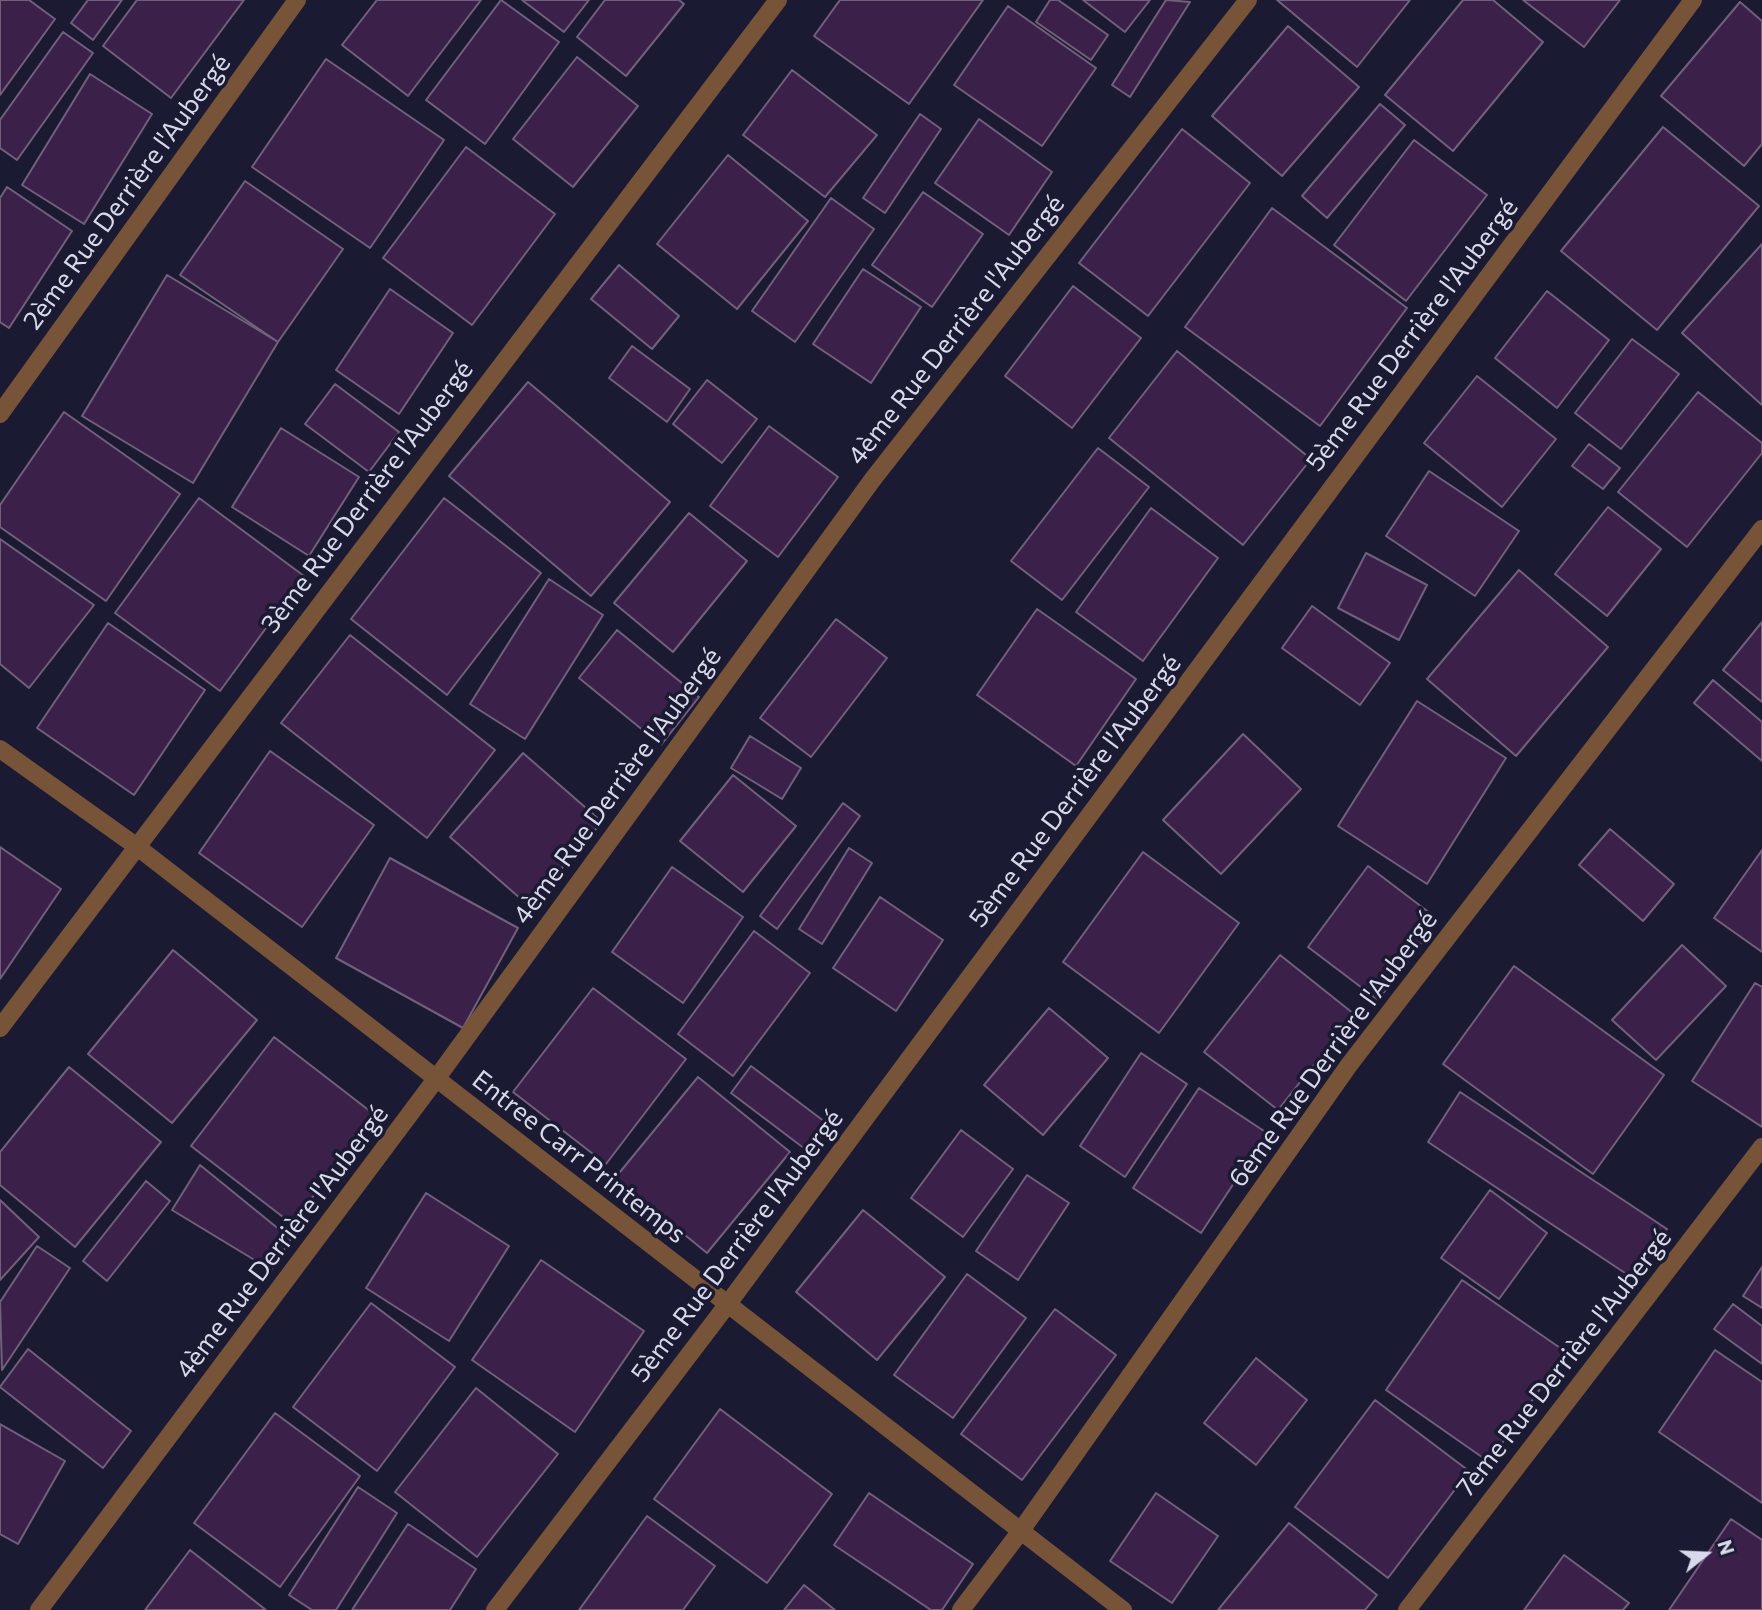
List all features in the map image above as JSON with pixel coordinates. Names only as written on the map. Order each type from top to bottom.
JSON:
[{"type":"street","name":"2ème Rue Derrière l'Aubergé","points":[[0,414],[297,0]]},
{"type":"street","name":"3ème Rue Derrière l'Aubergé","points":[[0,1028],[778,0]]},
{"type":"street","name":"4ème Rue Derrière l'Aubergé","points":[[39,1610],[436,1079],[873,479],[1248,0]]},
{"type":"street","name":"5ème Rue Derrière l'Aubergé","points":[[495,1610],[727,1305],[1693,0]]},
{"type":"street","name":"6ème Rue Derrière l'Aubergé","points":[[961,1610],[1020,1532],[1349,1065],[1762,529]]},
{"type":"street","name":"Entree Carr Printemps","points":[[0,749],[136,846],[1123,1610]]},
{"type":"street","name":"7ème Rue Derrière l'Aubergé","points":[[1407,1610],[1762,1147]]},
{"type":"building","points":[[0,0],[29,0],[55,19],[0,95]]},
{"type":"building","points":[[88,0],[122,0],[93,40],[71,23]]},
{"type":"building","points":[[137,0],[244,0],[171,98],[103,46]]},
{"type":"building","points":[[377,0],[481,0],[408,96],[342,45]]},
{"type":"building","points":[[501,0],[559,42],[485,144],[426,100]]},
{"type":"building","points":[[522,0],[589,0],[564,32]]},
{"type":"building","points":[[605,0],[679,0],[684,4],[626,76],[577,37]]},
{"type":"building","points":[[840,0],[983,0],[909,104],[814,36]]},
{"type":"building","points":[[1050,0],[1058,0],[1108,35],[1091,60],[1036,22]]},
{"type":"building","points":[[1083,0],[1150,0],[1125,32]]},
{"type":"building","points":[[1166,0],[1190,2],[1130,97],[1112,85]]},
{"type":"building","points":[[1277,0],[1410,0],[1357,67]]},
{"type":"building","points":[[1463,0],[1493,0],[1543,42],[1453,151],[1385,95]]},
{"type":"building","points":[[1523,0],[1620,0],[1584,47]]},
{"type":"building","points":[[1740,2],[1762,21],[1762,144],[1744,166],[1661,96]]},
{"type":"building","points":[[1008,6],[1096,68],[1042,146],[954,85]]},
{"type":"building","points":[[1288,26],[1359,87],[1282,176],[1212,116]]},
{"type":"building","points":[[63,32],[93,53],[17,160],[0,148],[0,120]]},
{"type":"building","points":[[577,57],[638,106],[573,187],[513,139]]},
{"type":"building","points":[[326,59],[444,140],[370,248],[252,167]]},
{"type":"building","points":[[792,70],[877,135],[825,197],[743,135]]},
{"type":"building","points":[[90,74],[152,114],[84,224],[22,185]]},
{"type":"building","points":[[1380,104],[1405,125],[1327,218],[1302,196]]},
{"type":"building","points":[[920,114],[941,129],[885,213],[863,198]]},
{"type":"building","points":[[979,119],[1052,172],[1009,235],[935,183]]},
{"type":"building","points":[[1663,127],[1759,206],[1657,330],[1561,251]]},
{"type":"building","points":[[1182,129],[1250,183],[1148,316],[1079,263]]},
{"type":"building","points":[[1414,140],[1487,195],[1406,301],[1334,245]]},
{"type":"building","points":[[466,147],[555,214],[472,325],[383,258]]},
{"type":"building","points":[[728,155],[808,221],[737,309],[657,244]]},
{"type":"building","points":[[245,181],[343,249],[278,342],[180,275]]},
{"type":"building","points":[[7,187],[72,231],[9,328],[0,322],[0,198]]},
{"type":"building","points":[[923,192],[983,234],[932,307],[872,265]]},
{"type":"building","points":[[831,198],[874,229],[795,342],[752,311]]},
{"type":"building","points":[[1272,208],[1407,308],[1320,426],[1185,327]]},
{"type":"building","points":[[1762,244],[1762,405],[1682,333]]},
{"type":"building","points":[[619,265],[679,316],[652,349],[591,299]]},
{"type":"building","points":[[863,269],[921,307],[871,383],[813,344]]},
{"type":"building","points":[[167,275],[278,342],[193,483],[82,416]]},
{"type":"building","points":[[1073,286],[1141,338],[1072,428],[1005,376]]},
{"type":"building","points":[[390,289],[453,333],[399,414],[336,370]]},
{"type":"building","points":[[1547,291],[1609,340],[1557,408],[1495,358]]},
{"type":"building","points":[[1632,339],[1679,374],[1621,449],[1575,413]]},
{"type":"building","points":[[632,346],[690,389],[667,422],[609,378]]},
{"type":"building","points":[[1177,351],[1311,459],[1243,545],[1109,438]]},
{"type":"building","points":[[1477,376],[1556,439],[1502,507],[1424,443]]},
{"type":"building","points":[[707,380],[757,419],[722,463],[673,424]]},
{"type":"building","points":[[528,382],[670,502],[591,596],[449,476]]},
{"type":"building","points":[[335,384],[399,432],[369,472],[305,424]]},
{"type":"building","points":[[1698,392],[1762,443],[1762,453],[1687,547],[1618,492]]},
{"type":"building","points":[[64,412],[180,494],[106,601],[0,527],[0,505]]},
{"type":"building","points":[[769,426],[838,477],[778,557],[710,506]]},
{"type":"building","points":[[281,428],[359,477],[309,556],[232,507]]},
{"type":"building","points":[[1589,444],[1620,468],[1603,489],[1572,466]]},
{"type":"building","points":[[1098,448],[1149,487],[1062,600],[1011,561]]},
{"type":"building","points":[[1429,471],[1519,531],[1475,596],[1386,536]]},
{"type":"building","points":[[199,498],[304,576],[220,691],[115,613]]},
{"type":"building","points":[[444,498],[541,573],[447,695],[351,619]]},
{"type":"building","points":[[1608,507],[1661,549],[1607,616],[1555,574]]},
{"type":"building","points":[[1151,508],[1218,558],[1143,661],[1076,612]]},
{"type":"building","points":[[689,513],[747,561],[673,652],[614,603]]},
{"type":"building","points":[[0,539],[94,605],[29,688],[0,664]]},
{"type":"building","points":[[1366,553],[1427,585],[1399,640],[1338,608]]},
{"type":"building","points":[[1519,570],[1608,647],[1516,756],[1427,679]]},
{"type":"building","points":[[549,579],[603,615],[525,739],[470,704]]},
{"type":"building","points":[[1312,606],[1390,663],[1360,705],[1282,648]]},
{"type":"building","points":[[1037,609],[1136,679],[1076,766],[977,695]]},
{"type":"building","points":[[836,619],[887,658],[811,757],[760,718]]},
{"type":"building","points":[[1762,622],[1762,702],[1723,670]]},
{"type":"building","points":[[108,623],[205,690],[134,795],[37,728]]},
{"type":"building","points":[[617,630],[699,697],[661,745],[579,678]]},
{"type":"building","points":[[350,635],[495,750],[427,838],[281,723]]},
{"type":"building","points":[[1713,680],[1762,722],[1762,761],[1694,703]]},
{"type":"building","points":[[1417,701],[1506,758],[1427,884],[1338,826]]},
{"type":"building","points":[[1243,734],[1301,789],[1221,874],[1163,820]]},
{"type":"building","points":[[750,736],[801,768],[782,799],[731,768]]},
{"type":"building","points":[[270,751],[374,825],[302,927],[199,853]]},
{"type":"building","points":[[523,753],[602,822],[529,906],[450,837]]},
{"type":"building","points":[[733,775],[796,826],[743,892],[680,841]]},
{"type":"building","points":[[843,803],[860,816],[777,929],[760,916]]},
{"type":"building","points":[[1610,829],[1674,884],[1643,921],[1579,865]]},
{"type":"building","points":[[0,847],[61,889],[0,979]]},
{"type":"building","points":[[849,848],[872,863],[822,944],[799,929]]},
{"type":"building","points":[[1762,850],[1762,952],[1714,918]]},
{"type":"building","points":[[1143,852],[1239,923],[1159,1033],[1063,962]]},
{"type":"building","points":[[390,858],[518,928],[463,1028],[336,958]]},
{"type":"building","points":[[1368,866],[1439,920],[1378,1000],[1308,947]]},
{"type":"building","points":[[672,867],[743,917],[683,1003],[612,952]]},
{"type":"building","points":[[880,897],[943,940],[896,1011],[833,968]]},
{"type":"building","points":[[754,931],[810,973],[733,1076],[678,1034]]},
{"type":"building","points":[[1682,945],[1726,986],[1656,1060],[1612,1020]]},
{"type":"building","points":[[173,950],[257,1020],[172,1123],[88,1054]]},
{"type":"building","points":[[1280,955],[1354,1014],[1278,1110],[1204,1052]]},
{"type":"building","points":[[1514,966],[1664,1075],[1593,1174],[1443,1064]]},
{"type":"building","points":[[1755,983],[1762,987],[1762,1127],[1692,1081]]},
{"type":"building","points":[[593,988],[686,1059],[606,1164],[513,1092]]},
{"type":"building","points":[[1049,1008],[1108,1058],[1043,1135],[984,1085]]},
{"type":"building","points":[[274,1037],[375,1115],[292,1224],[191,1146]]},
{"type":"building","points":[[1141,1053],[1187,1084],[1125,1177],[1080,1146]]},
{"type":"building","points":[[751,1066],[829,1125],[809,1152],[731,1093]]},
{"type":"building","points":[[69,1067],[161,1142],[75,1247],[0,1185],[0,1152]]},
{"type":"building","points":[[698,1077],[790,1152],[707,1253],[615,1178]]},
{"type":"building","points":[[1199,1088],[1267,1133],[1201,1233],[1133,1188]]},
{"type":"building","points":[[1460,1092],[1667,1229],[1634,1279],[1428,1142]]},
{"type":"building","points":[[961,1130],[1013,1169],[963,1237],[911,1198]]},
{"type":"building","points":[[200,1165],[291,1239],[271,1270],[172,1210]]},
{"type":"building","points":[[1027,1175],[1069,1203],[1018,1280],[976,1251]]},
{"type":"building","points":[[146,1181],[170,1201],[107,1281],[83,1261]]},
{"type":"building","points":[[1490,1190],[1547,1233],[1499,1299],[1441,1258]]},
{"type":"building","points":[[426,1193],[509,1246],[449,1341],[366,1288]]},
{"type":"building","points":[[0,1200],[39,1237],[0,1280]]},
{"type":"building","points":[[863,1210],[945,1277],[877,1360],[796,1292]]},
{"type":"building","points":[[37,1246],[70,1268],[2,1370],[0,1302]]},
{"type":"building","points":[[541,1260],[644,1331],[575,1432],[472,1360]]},
{"type":"building","points":[[1762,1267],[1762,1308],[1743,1296]]},
{"type":"building","points":[[967,1274],[1026,1318],[953,1418],[894,1375]]},
{"type":"building","points":[[1462,1280],[1566,1352],[1489,1462],[1386,1390]]},
{"type":"building","points":[[371,1303],[455,1367],[377,1471],[293,1407]]},
{"type":"building","points":[[1733,1304],[1762,1326],[1762,1364],[1714,1329]]},
{"type":"building","points":[[1055,1309],[1116,1355],[1022,1480],[961,1434]]},
{"type":"building","points":[[28,1349],[131,1431],[103,1468],[0,1387]]},
{"type":"building","points":[[1715,1350],[1762,1382],[1762,1503],[1659,1432]]},
{"type":"building","points":[[1256,1358],[1307,1400],[1256,1465],[1204,1423]]},
{"type":"building","points":[[476,1388],[558,1454],[477,1557],[395,1492]]},
{"type":"building","points":[[1375,1400],[1469,1471],[1388,1578],[1295,1507]]},
{"type":"building","points":[[720,1409],[832,1494],[767,1583],[654,1499]]},
{"type":"building","points":[[275,1413],[360,1476],[280,1587],[194,1523]]},
{"type":"building","points":[[0,1424],[65,1461],[18,1544],[0,1534]]},
{"type":"building","points":[[358,1487],[397,1513],[336,1610],[312,1610],[289,1595]]},
{"type":"building","points":[[869,1493],[973,1564],[942,1610],[931,1610],[834,1545]]},
{"type":"building","points":[[1156,1493],[1218,1536],[1172,1603],[1110,1561]]},
{"type":"building","points":[[647,1516],[715,1566],[683,1610],[579,1610]]},
{"type":"building","points":[[1731,1519],[1762,1540],[1762,1610],[1669,1610]]},
{"type":"building","points":[[1289,1523],[1377,1595],[1365,1610],[1218,1610]]},
{"type":"building","points":[[408,1524],[476,1569],[450,1610],[352,1610]]},
{"type":"building","points":[[190,1550],[266,1610],[145,1610]]},
{"type":"building","points":[[1564,1555],[1629,1603],[1623,1610],[1524,1610]]},
{"type":"building","points":[[804,1585],[835,1610],[784,1610]]}]
